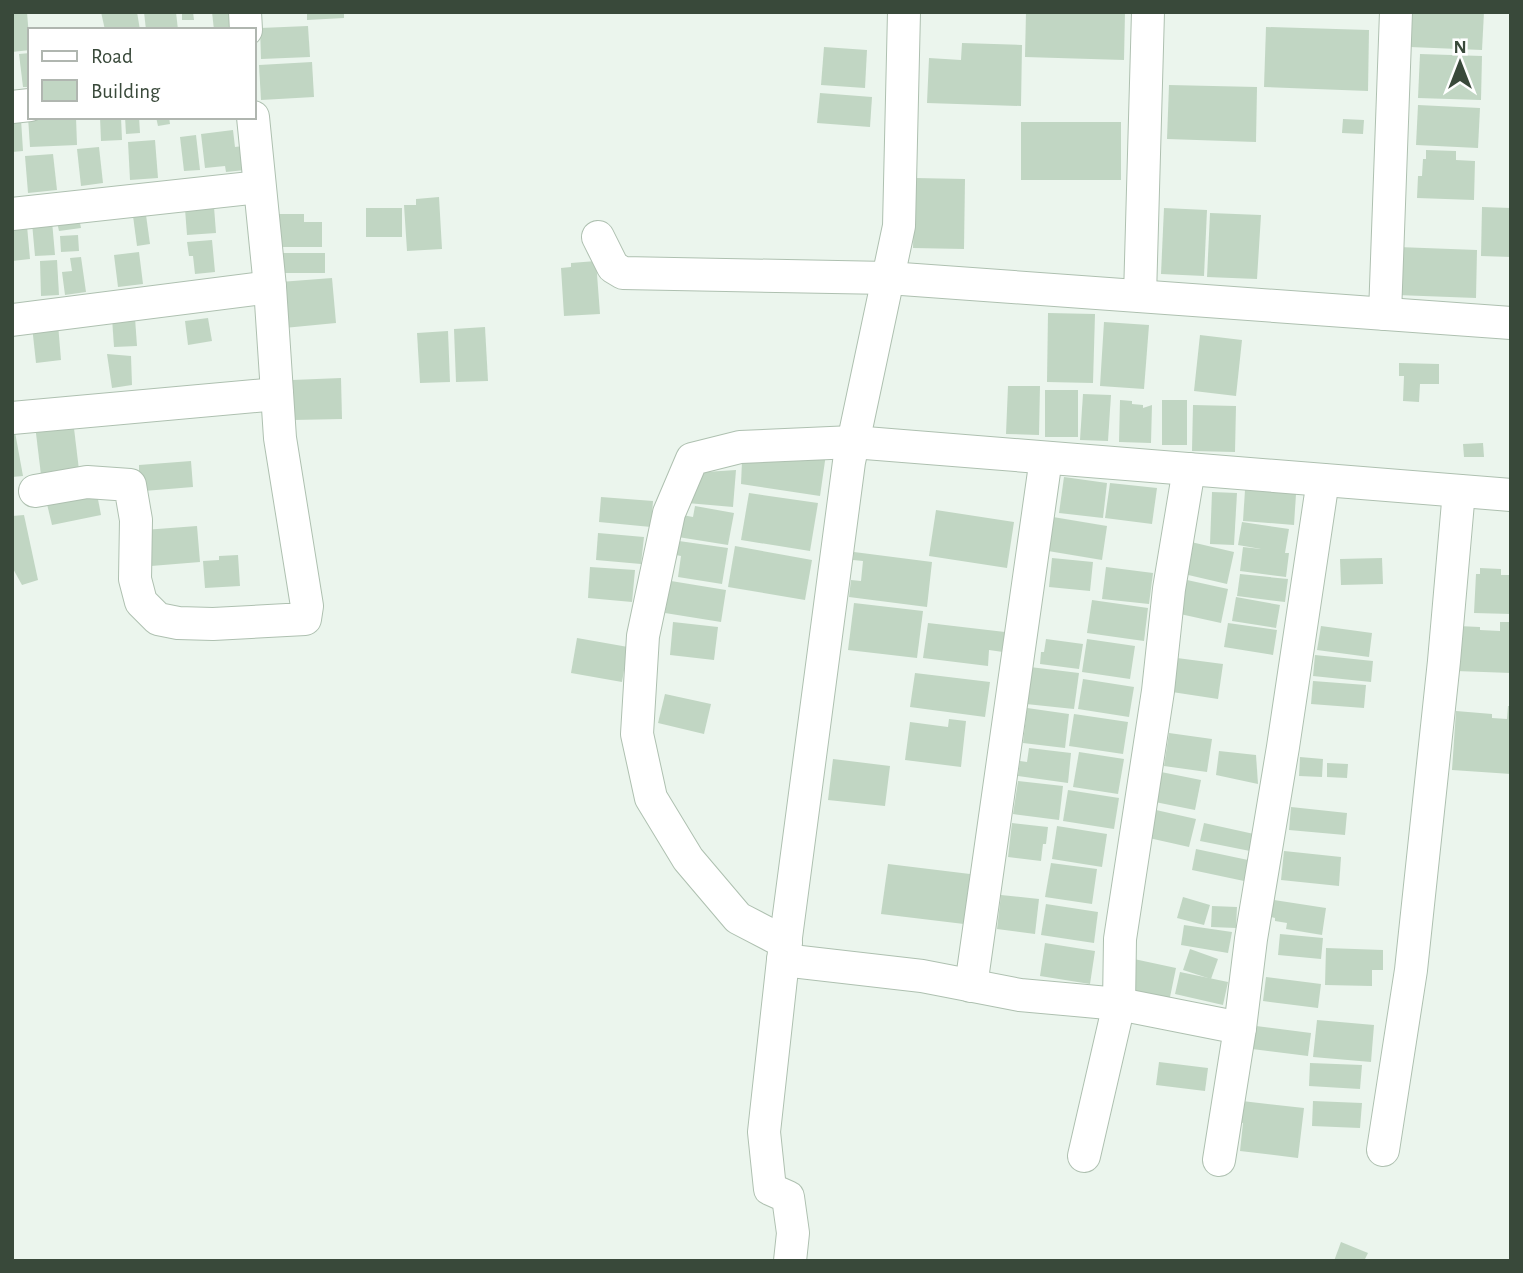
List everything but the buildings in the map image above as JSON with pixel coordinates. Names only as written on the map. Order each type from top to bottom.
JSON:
[{"type":"street","points":[[790,1261],[793,1233],[788,1197],[770,1189],[764,1132],[784,952],[853,442],[899,226],[904,12]]},
{"type":"street","points":[[1140,296],[1148,12]]},
{"type":"street","points":[[1385,314],[1396,12]]},
{"type":"street","points":[[35,491],[87,482],[130,485],[136,520],[135,579],[141,602],[159,618],[178,623],[213,624],[305,618],[307,606],[280,438],[270,287],[253,119]]},
{"type":"street","points":[[12,215],[259,187]]},
{"type":"street","points":[[598,237],[614,267],[623,272],[888,278],[1511,323]]},
{"type":"street","points":[[12,320],[270,287]]},
{"type":"street","points":[[12,418],[277,394]]},
{"type":"street","points":[[1240,1028],[1119,1004],[1020,995],[784,952],[738,918],[688,859],[652,798],[637,734],[643,636],[669,513],[692,459],[740,447],[853,442],[1511,495]]},
{"type":"street","points":[[971,986],[1046,458]]},
{"type":"street","points":[[1084,1156],[1119,1004],[1120,939],[1158,691],[1169,589],[1189,469]]},
{"type":"street","points":[[1219,1160],[1323,480]]},
{"type":"street","points":[[1383,1150],[1412,956],[1444,661],[1459,491]]}]
